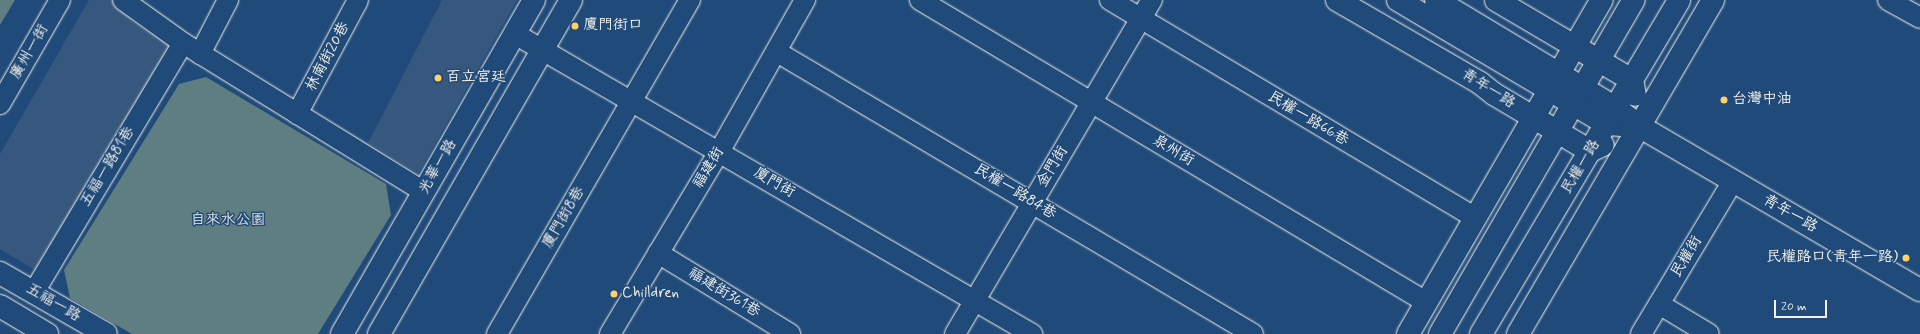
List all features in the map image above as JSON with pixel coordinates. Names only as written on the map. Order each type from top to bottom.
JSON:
[{"type":"street","name":"廣州一街","points":[[0,104],[60,0]]},
{"type":"street","points":[[123,0],[200,54],[424,192]]},
{"type":"street","points":[[200,54],[228,0]]},
{"type":"street","name":"林南街20巷","points":[[297,114],[358,0]]},
{"type":"street","name":"光華一路","points":[[342,334],[534,0]]},
{"type":"street","points":[[379,334],[571,0]]},
{"type":"street","name":"廈門街8巷","points":[[497,334],[690,0]]},
{"type":"street","name":"福建街","points":[[610,334],[719,152],[777,52],[805,0]]},
{"type":"street","name":"泉州街","points":[[920,0],[1426,302]]},
{"type":"street","name":"民權一路66巷","points":[[1110,0],[1475,218]]},
{"type":"street","name":"金門街","points":[[955,334],[1152,0]]},
{"type":"street","name":"青年一路","points":[[1337,0],[1480,83],[1590,151]]},
{"type":"street","name":"青年一路","points":[[1398,0],[1554,82],[1612,116],[1639,126],[1920,290]]},
{"type":"street","name":"青年一路","points":[[1436,0],[1554,82]]},
{"type":"street","points":[[1496,0],[1632,80],[1639,126],[1590,151]]},
{"type":"street","points":[[1408,334],[1602,0]]},
{"type":"street","points":[[1440,334],[1556,131],[1634,0]]},
{"type":"street","name":"民權一路","points":[[1481,334],[1680,0]]},
{"type":"street","name":"民權一路","points":[[1518,334],[1713,0]]},
{"type":"street","points":[[1888,0],[1920,18]]},
{"type":"street","name":"廈門街","points":[[515,34],[1032,334]]},
{"type":"street","name":"五福一路81巷","points":[[34,292],[183,43]]},
{"type":"street","name":"民權一路84巷","points":[[777,52],[1253,334]]},
{"type":"street","name":"民權街","points":[[1641,334],[1733,181]]},
{"type":"street","name":"福建街361巷","points":[[658,253],[790,334]]},
{"type":"street","name":"五福一路","points":[[0,273],[106,334]]},
{"type":"street","points":[[1659,304],[1708,334]]},
{"type":"street","name":"五福一路","points":[[0,306],[47,334]]},
{"type":"shaded area","points":[[89,0],[144,0],[131,21],[173,46],[35,270],[0,249],[0,154]]},
{"type":"shaded area","name":"百立宮廷","points":[[442,0],[517,0],[418,174],[368,143]]},
{"type":"green space","points":[[0,0],[15,0],[0,25]]},
{"type":"green space","name":"自來水公園","points":[[206,77],[386,184],[391,215],[318,334],[132,334],[70,298],[64,270],[179,84]]},
{"type":"place","name":"廈門街口","points":[[575,26]]},
{"type":"place","name":"百立宮廷","points":[[438,78]]},
{"type":"place","name":"台灣中油","points":[[1724,100]]},
{"type":"place","name":"民權路口(青年一路)","points":[[1906,258]]},
{"type":"place","name":"Chilldren","points":[[614,294]]}]
